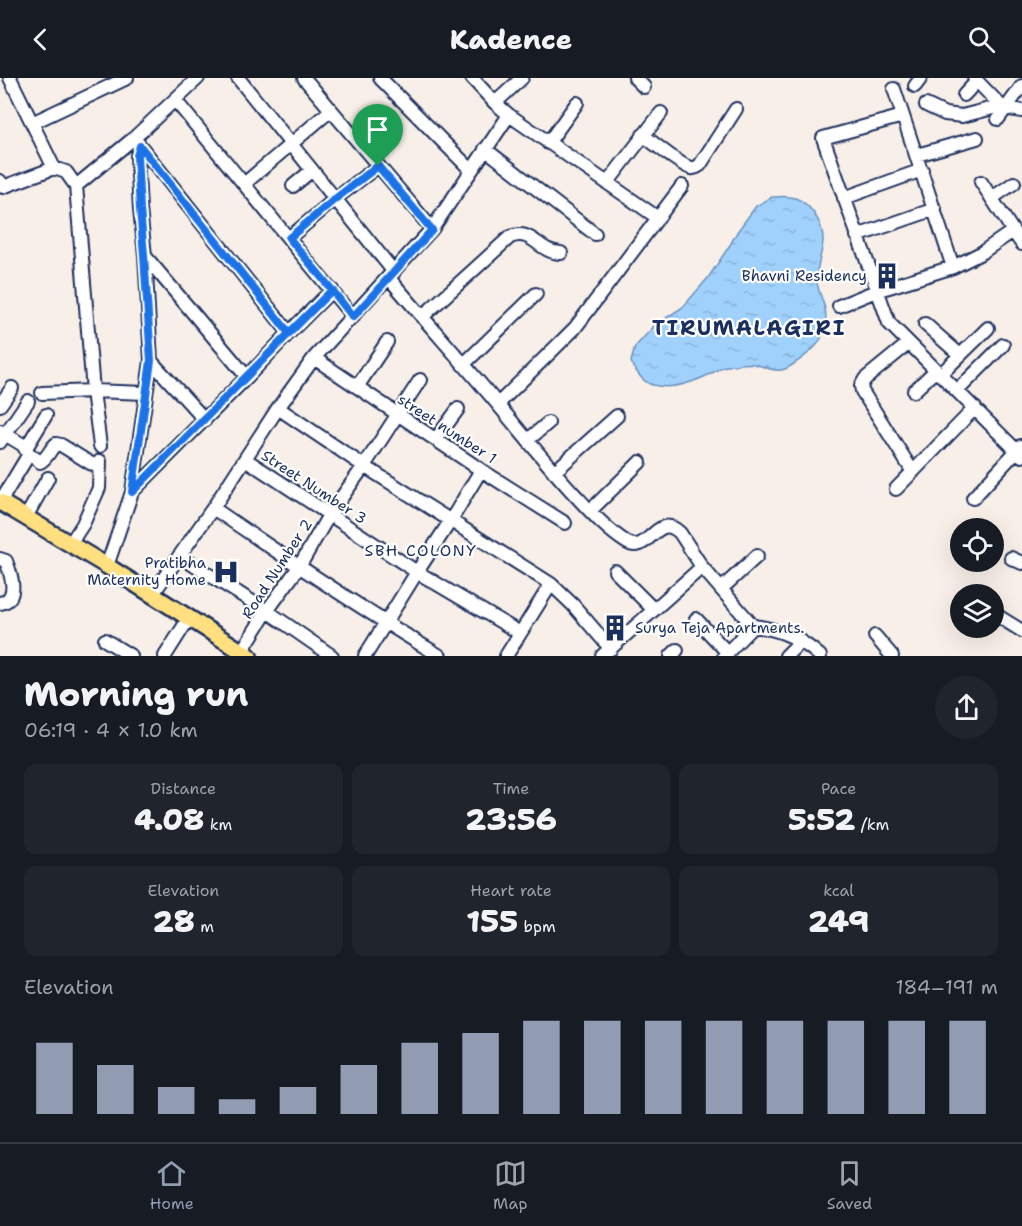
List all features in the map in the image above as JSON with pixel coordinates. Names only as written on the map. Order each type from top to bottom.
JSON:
[{"type":"main road","points":[[0,502],[246,654]]},
{"type":"street","points":[[10,78],[54,168]]},
{"type":"street","points":[[32,123],[127,78]]},
{"type":"street","points":[[76,186],[137,142],[198,78]]},
{"type":"street","points":[[238,78],[335,199],[422,317],[554,472],[598,520],[627,544],[634,546],[642,543],[665,526],[670,526],[680,533],[702,567],[753,626],[781,631],[801,641],[820,656]]},
{"type":"street","points":[[304,78],[432,230]]},
{"type":"street","points":[[380,78],[471,170]]},
{"type":"street","points":[[472,78],[509,115],[658,218]]},
{"type":"street","points":[[495,103],[522,78]]},
{"type":"street","points":[[964,95],[980,80],[1001,111]]},
{"type":"street","points":[[1001,111],[1022,86]]},
{"type":"street","points":[[894,89],[953,267]]},
{"type":"street","points":[[175,100],[353,317]]},
{"type":"street","points":[[548,143],[577,103]]},
{"type":"street","points":[[926,105],[945,114],[962,116],[1022,111]]},
{"type":"street","points":[[643,135],[691,169],[696,168],[736,109]]},
{"type":"street","points":[[244,184],[331,110]]},
{"type":"street","points":[[608,182],[661,113]]},
{"type":"street","points":[[152,595],[314,358],[432,230],[509,115]]},
{"type":"street","points":[[903,116],[823,138],[889,322],[938,373],[1020,450],[973,498]]},
{"type":"street","points":[[917,155],[977,138]]},
{"type":"street","points":[[107,566],[132,492],[151,361],[137,142]]},
{"type":"street","points":[[137,142],[289,333]]},
{"type":"street","points":[[485,149],[595,234]]},
{"type":"street","points":[[289,238],[378,166]]},
{"type":"street","points":[[0,181],[3,187],[54,168],[66,172],[76,186],[93,391],[100,446]]},
{"type":"street","points":[[844,198],[922,170]]},
{"type":"street","points":[[292,186],[311,171]]},
{"type":"street","points":[[981,182],[1022,244]]},
{"type":"street","points":[[992,198],[1014,183]]},
{"type":"street","points":[[498,404],[575,328],[682,186]]},
{"type":"street","points":[[857,236],[935,209]]},
{"type":"street","points":[[839,306],[876,291],[953,267],[981,253],[1013,231]]},
{"type":"street","points":[[422,317],[510,237],[524,234],[548,251],[561,253]]},
{"type":"street","points":[[144,255],[247,377]]},
{"type":"street","points":[[132,492],[332,290]]},
{"type":"street","points":[[463,365],[536,294]]},
{"type":"street","points":[[926,324],[960,355]]},
{"type":"street","points":[[914,391],[960,355],[988,328]]},
{"type":"street","points":[[357,387],[387,342]]},
{"type":"street","points":[[909,343],[865,379],[861,387],[914,472]]},
{"type":"street","points":[[957,391],[1003,345]]},
{"type":"street","name":"street number 1","points":[[314,358],[481,470],[565,523]]},
{"type":"street","points":[[151,361],[205,420]]},
{"type":"street","name":"Road Number 2","points":[[246,654],[267,611],[299,567],[329,515],[420,380]]},
{"type":"street","points":[[0,405],[12,388]]},
{"type":"street","points":[[42,393],[93,391],[146,393]]},
{"type":"street","points":[[28,401],[2,436],[23,445],[42,462],[56,444],[90,463],[100,464],[99,488],[83,524],[70,544]]},
{"type":"street","points":[[278,408],[364,466],[551,584],[573,605],[606,652],[702,567]]},
{"type":"street","points":[[896,489],[975,408]]},
{"type":"street","points":[[436,439],[458,409]]},
{"type":"street","points":[[0,502],[46,415]]},
{"type":"street","points":[[554,472],[617,416]]},
{"type":"street","points":[[528,440],[548,423]]},
{"type":"street","name":"Street Number 3","points":[[244,459],[417,572],[520,633]]},
{"type":"street","points":[[590,511],[640,462]]},
{"type":"street","points":[[365,656],[481,470]]},
{"type":"street","points":[[26,518],[48,478]]},
{"type":"street","points":[[213,508],[299,567],[440,656]]},
{"type":"street","points":[[179,556],[267,611],[332,656]]},
{"type":"street","points":[[721,589],[757,556]]},
{"type":"street","points":[[0,559],[6,561],[10,571],[13,593],[4,603],[0,603]]},
{"type":"street","points":[[615,571],[654,610]]},
{"type":"street","points":[[506,656],[551,584]]},
{"type":"street","points":[[165,656],[189,618]]},
{"type":"street","points":[[696,619],[726,654],[753,626]]},
{"type":"street","points":[[1004,620],[1022,632]]},
{"type":"street","points":[[875,636],[892,656]]},
{"type":"street","points":[[105,640],[131,656]]},
{"type":"street","points":[[786,656],[801,641]]},
{"type":"water","points":[[772,197],[790,197],[803,202],[814,214],[821,228],[823,242],[817,277],[826,316],[818,344],[799,360],[781,370],[744,363],[720,368],[697,380],[675,386],[653,385],[646,381],[631,362],[635,347],[655,325],[683,307],[708,278],[756,206]]},
{"type":"place","name":"Bhavni Residency","points":[[887,276]]},
{"type":"place","name":"Pratibha Maternity Home","points":[[226,572]]},
{"type":"place","name":"Surya Teja Apartments.","points":[[615,628]]},
{"type":"district","name":"TIRUMALAGIRI","points":[[749,328]]},
{"type":"district","name":"SBH COLONY","points":[[421,550]]},
{"type":"route","points":[[378,166],[289,238],[332,290],[132,492],[151,361],[137,156],[140,146],[289,333],[332,290],[353,317],[432,230],[378,166]]}]
